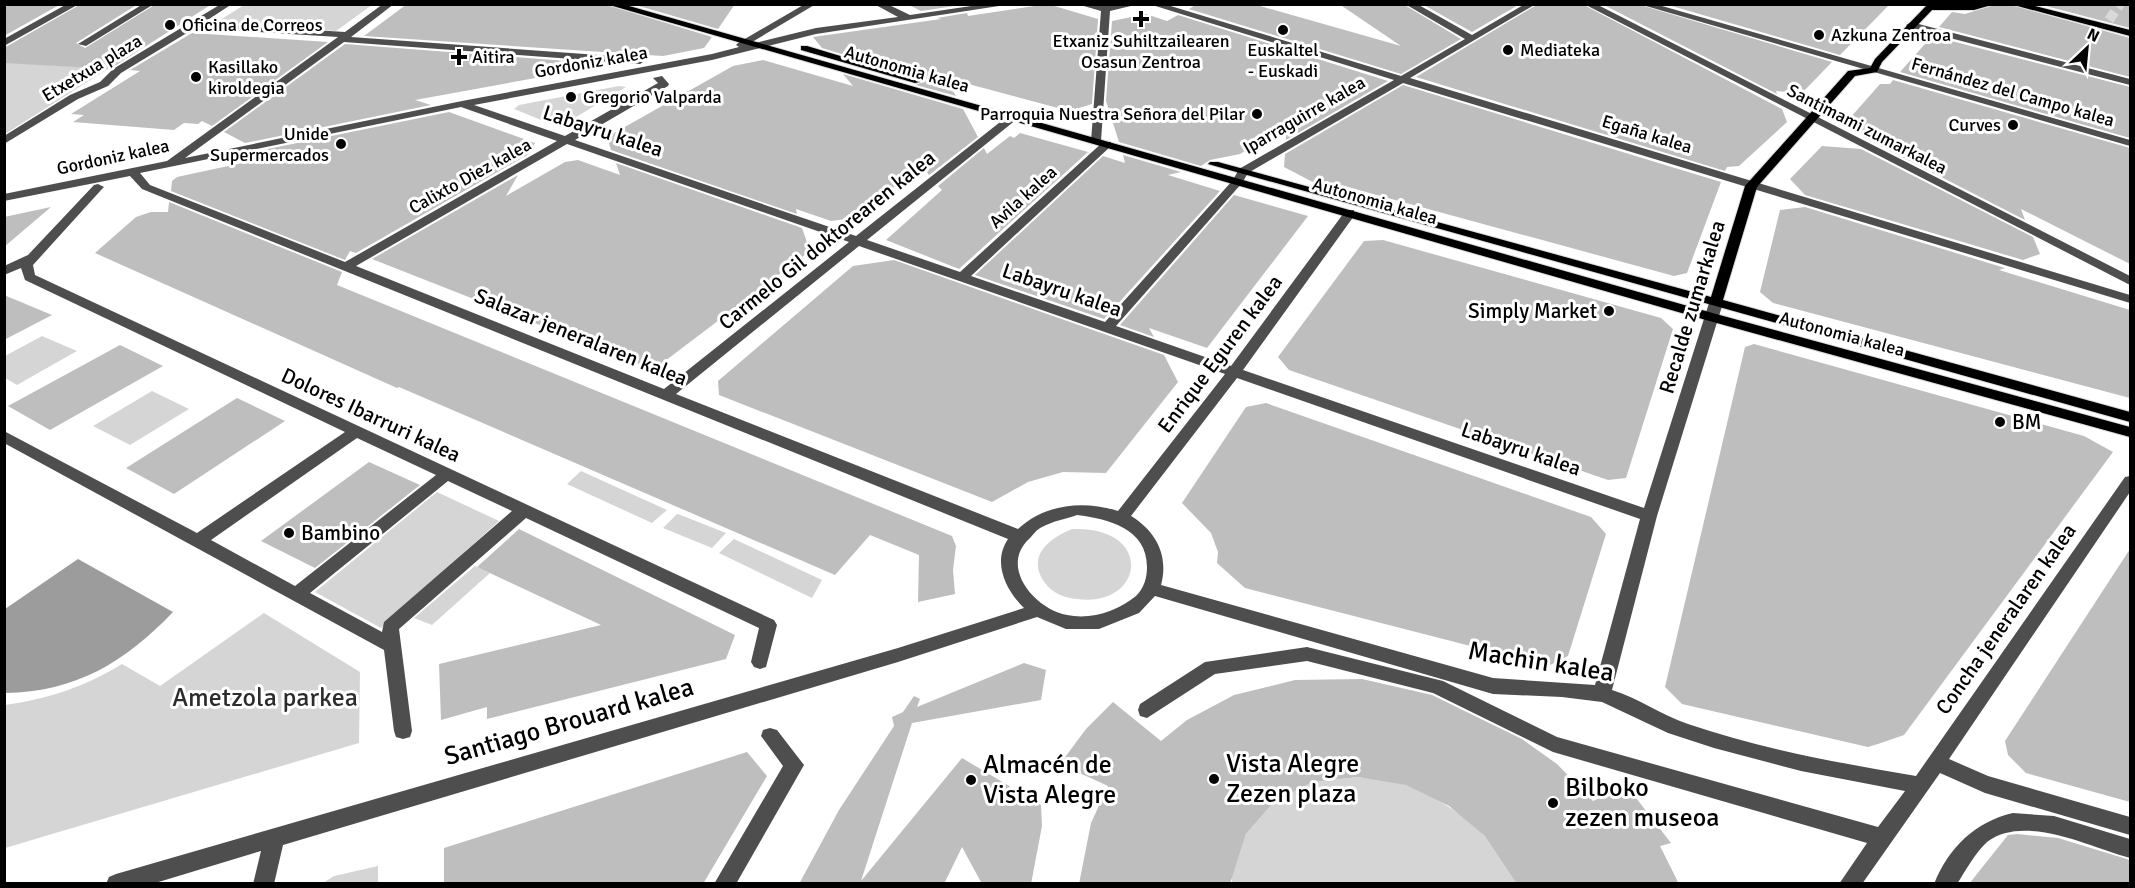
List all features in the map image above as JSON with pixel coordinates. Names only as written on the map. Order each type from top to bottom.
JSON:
[{"type":"main road","name":"Autonomia kalea","points":[[610,4],[745,43],[758,41]]},
{"type":"main road","name":"Autonomia kalea","points":[[641,4],[1013,117],[1240,176],[1713,310],[2130,432]]},
{"type":"main road","points":[[1874,70],[1878,61],[1930,7],[1968,7],[1991,4]]},
{"type":"main road","points":[[2014,4],[2130,33]]},
{"type":"main road","name":"Autonomia kalea","points":[[777,41],[1100,139]]},
{"type":"main road","name":"Recalde zumarkalea","points":[[1713,310],[1751,186],[1852,74],[1874,70]]},
{"type":"main road","name":"Autonomia kalea","points":[[1240,176],[1350,213],[1713,310],[2130,417]]},
{"type":"street","points":[[4,43],[75,4]]},
{"type":"street","points":[[83,44],[150,4]]},
{"type":"street","name":"Etxetxua plaza","points":[[4,141],[74,97],[104,84],[117,71],[228,4]]},
{"type":"street","points":[[170,163],[390,4]]},
{"type":"street","points":[[758,41],[812,4]]},
{"type":"street","points":[[878,4],[909,18]]},
{"type":"street","name":"Gordoniz kalea","points":[[4,198],[462,104],[728,53],[758,41],[777,41],[816,31],[1008,4]]},
{"type":"street","points":[[1081,4],[1106,9],[1134,4]]},
{"type":"street","name":"Egaña kalea","points":[[1153,4],[2130,299]]},
{"type":"street","points":[[1409,4],[1472,39]]},
{"type":"street","name":"Iparraguirre kalea","points":[[1107,328],[1240,176],[1533,4]]},
{"type":"street","name":"Santimami zumarkalea","points":[[1588,4],[2130,281]]},
{"type":"street","name":"Fernández del Campo kalea","points":[[1643,4],[2130,143]]},
{"type":"street","points":[[1100,139],[1106,9]]},
{"type":"street","points":[[196,25],[640,61]]},
{"type":"street","points":[[1911,25],[2130,82]]},
{"type":"street","points":[[728,53],[745,43]]},
{"type":"street","name":"Calixto Diez kalea","points":[[347,266],[664,84],[658,78]]},
{"type":"street","name":"Labayru kalea","points":[[462,104],[1649,516]]},
{"type":"street","name":"Carmelo Gil doktorearen kalea","points":[[667,394],[1013,117]]},
{"type":"street","name":"Avila kalea","points":[[962,277],[1100,139]]},
{"type":"street","name":"Salazar jeneralaren kalea","points":[[132,171],[146,187],[1018,536]]},
{"type":"street","points":[[4,272],[32,258],[98,187]]},
{"type":"street","name":"Enrique Eguren kalea","points":[[1122,518],[1234,372],[1350,213]]},
{"type":"street","name":"Dolores Ibarruri kalea","points":[[32,258],[27,264],[29,277],[46,286],[768,625],[760,662]]},
{"type":"street","name":"Recalde zumarkalea","points":[[1602,694],[1649,516],[1713,310]]},
{"type":"street","points":[[198,541],[356,431]]},
{"type":"street","points":[[4,436],[392,646]]},
{"type":"street","points":[[297,594],[447,474]]},
{"type":"street","name":"Concha jeneralaren kalea","points":[[1849,884],[1937,762],[2130,481]]},
{"type":"street","points":[[403,730],[390,627],[524,510]]},
{"type":"street","points":[[1065,511],[1100,511],[1122,518],[1150,541],[1156,556],[1157,573],[1152,589],[1141,603],[1123,615],[1102,622],[1079,623],[1056,620],[1036,610],[1020,598],[1011,583],[1007,567],[1010,550],[1018,536],[1034,522],[1065,511]]},
{"type":"street","name":"Machin kalea","points":[[1152,589],[1493,686],[1576,690],[1602,694],[1625,701],[1684,731],[1844,773],[1920,785]]},
{"type":"street","name":"Santiago Brouard kalea","points":[[116,884],[898,655],[1036,610]]},
{"type":"street","points":[[1147,710],[1211,667],[1307,654],[1437,686],[1553,744],[1882,838]]},
{"type":"street","points":[[724,884],[794,765],[770,736]]},
{"type":"street","points":[[1937,762],[1985,784],[2130,826]]},
{"type":"street","points":[[1944,884],[1981,835],[2008,822],[2039,824],[2079,831],[2130,849]]},
{"type":"street","points":[[263,884],[275,836]]},
{"type":"green space","points":[[244,5],[372,5],[336,31],[217,22]]},
{"type":"green space","points":[[7,62],[108,69],[5,134],[5,64]]},
{"type":"green space","points":[[619,86],[626,87],[566,123],[551,124],[514,109],[519,105]]},
{"type":"green space","points":[[42,336],[77,351],[17,385],[5,378],[5,356]]},
{"type":"green space","points":[[152,391],[189,409],[130,445],[93,426]]},
{"type":"green space","points":[[581,471],[667,510],[652,523],[567,484]]},
{"type":"green space","points":[[437,492],[499,521],[381,628],[315,592]]},
{"type":"green space","points":[[677,514],[726,533],[712,548],[663,528]]},
{"type":"green space","points":[[1072,529],[1099,532],[1118,540],[1128,552],[1131,566],[1127,580],[1116,591],[1099,598],[1077,599],[1051,590],[1045,583],[1038,565],[1042,550],[1055,538]]},
{"type":"green space","points":[[734,539],[822,580],[812,598],[719,553]]},
{"type":"green space","points":[[475,566],[490,573],[432,625],[414,618]]},
{"type":"green space","name":"Ametzola parkea","points":[[264,613],[360,672],[359,743],[5,848],[5,705],[65,691],[122,664],[160,686]]},
{"type":"green space","points":[[1358,777],[1403,784],[1442,802],[1487,837],[1499,851],[1517,883],[1232,884],[1232,877],[1246,834],[1274,802],[1313,782]]},
{"type":"green space","points":[[378,866],[378,883],[323,883],[334,876]]},
{"type":"shaded area","points":[[78,559],[173,612],[136,646],[98,671],[54,687],[5,693],[5,609]]},
{"type":"building","points":[[4,4],[61,4],[4,36]]},
{"type":"building","points":[[81,4],[138,4],[76,43],[85,48],[156,4],[212,4],[110,69],[4,63],[4,48]]},
{"type":"building","points":[[407,4],[604,4],[712,37],[704,48],[663,56],[364,36]]},
{"type":"building","points":[[632,4],[735,4],[718,29]]},
{"type":"building","points":[[907,4],[961,4],[961,5],[921,11]]},
{"type":"building","points":[[1048,4],[1098,19],[1092,104],[1069,111],[946,78],[956,96],[916,85],[926,80],[822,48],[813,37],[941,19],[937,18],[967,13],[968,16]]},
{"type":"building","points":[[1197,4],[1260,6],[1401,46],[1339,4],[1403,4],[1461,39],[1401,74],[1189,9]]},
{"type":"building","points":[[1422,4],[1520,4],[1472,32]]},
{"type":"building","points":[[1538,4],[1582,4],[1782,109],[1787,122],[1739,166],[1727,167],[1725,171],[1416,77]]},
{"type":"building","points":[[1602,4],[1637,4],[1832,62],[1802,93],[1776,91],[1777,94]]},
{"type":"building","name":"Azkuna Zentroa","points":[[1665,4],[1890,4],[1840,55]]},
{"type":"building","points":[[1997,4],[2008,4],[2130,38],[2130,77],[1939,27],[1952,12],[1965,14]]},
{"type":"building","points":[[2038,4],[2130,4],[2130,28]]},
{"type":"building","points":[[1146,14],[1167,21],[1178,15],[1388,81],[1286,140],[1287,125],[1240,154],[1210,160],[1201,166],[1119,142],[1106,101],[1112,21]]},
{"type":"building","name":"Kasillako kiroldegia","points":[[192,33],[328,42],[212,126],[202,121],[198,124],[184,123],[174,130],[73,122],[84,115],[71,114],[140,71],[130,70]]},
{"type":"building","points":[[1932,36],[2130,87],[2130,138],[1900,72]]},
{"type":"building","points":[[345,44],[592,63],[590,68],[415,100],[431,105],[245,143],[224,132]]},
{"type":"building","points":[[763,60],[853,86],[843,74],[963,109],[978,137],[929,175],[922,166],[853,218],[831,221],[796,209],[797,214],[611,150],[607,137],[733,66]]},
{"type":"building","points":[[1893,80],[2130,148],[2130,264],[2021,209],[2025,220],[1863,137],[1850,118],[1880,84],[1890,84]]},
{"type":"building","points":[[1403,85],[1721,182],[1687,273],[1674,276],[1333,183],[1328,190],[1284,167],[1285,154]]},
{"type":"building","points":[[449,112],[535,143],[529,154],[356,253],[350,251],[345,260],[171,191],[172,181],[177,177],[270,157],[258,151]]},
{"type":"building","points":[[1020,133],[1088,152],[959,269],[886,240],[942,190],[938,186],[984,148],[987,154],[1010,136],[1014,138]]},
{"type":"building","points":[[1822,146],[1861,149],[2033,237],[2040,254],[2023,260],[1805,195],[1790,179]]},
{"type":"building","points":[[1123,155],[1181,172],[1168,175],[1220,191],[1104,319],[975,275],[1103,156],[1125,163]]},
{"type":"building","points":[[578,160],[620,175],[616,163],[802,228],[810,251],[661,364],[647,367],[372,259],[518,175],[506,196],[565,162]]},
{"type":"building","points":[[1234,195],[1308,216],[1207,348],[1149,328],[1154,337],[1120,325]]},
{"type":"building","points":[[169,202],[342,272],[337,285],[952,536],[956,546],[953,570],[955,594],[918,602],[919,555],[870,535],[835,575],[397,388],[95,253],[136,217],[151,212],[168,212]]},
{"type":"building","points":[[51,207],[4,247],[4,217]]},
{"type":"building","points":[[1805,207],[2005,268],[1999,270],[2130,310],[2130,398],[1773,303],[1760,292],[1780,210]]},
{"type":"building","points":[[1383,240],[1661,318],[1673,329],[1626,478],[1608,480],[1289,370],[1278,357],[1364,241]]},
{"type":"building","points":[[894,260],[1164,355],[1178,382],[1106,473],[1063,472],[1028,482],[992,502],[719,395],[718,381],[853,266]]},
{"type":"building","points":[[4,295],[52,315],[4,340]]},
{"type":"building","points":[[1754,344],[2084,436],[2113,452],[1904,735],[1868,747],[1682,704],[1665,687],[1745,347]]},
{"type":"building","points":[[120,345],[163,366],[50,430],[8,406]]},
{"type":"building","points":[[237,398],[285,421],[174,494],[126,468]]},
{"type":"building","points":[[1266,403],[1591,517],[1606,534],[1568,656],[1548,666],[1245,588],[1217,563],[1218,552],[1211,533],[1182,503],[1246,407]]},
{"type":"building","points":[[369,462],[420,485],[315,568],[261,541]]},
{"type":"building","points":[[519,529],[735,635],[726,659],[487,719],[487,707],[441,720],[439,664],[601,625],[477,567]]},
{"type":"building","points":[[2130,549],[2130,802],[2026,773],[2008,755],[2005,741]]},
{"type":"building","name":"Almacén de Vista Alegre","points":[[1024,663],[1046,670],[1041,700],[912,723],[861,881],[962,758],[1041,805],[1042,826],[1031,884],[982,884],[962,847],[944,884],[799,884],[839,810],[894,726],[892,717],[903,712],[914,696],[920,699],[917,707]]},
{"type":"building","name":"Vista Alegre Zezen plaza","points":[[1362,679],[1432,695],[1522,739],[1557,764],[1593,801],[1626,785],[1671,843],[1660,846],[1679,884],[1517,884],[1485,836],[1449,806],[1406,785],[1358,777],[1313,782],[1274,802],[1246,834],[1230,884],[1079,884],[1091,823],[1108,786],[1060,764],[1086,729],[1113,702],[1161,741],[1187,720],[1234,695],[1295,680]]},
{"type":"building","points":[[747,752],[767,776],[703,884],[444,884],[444,848]]},
{"type":"building","points":[[2008,835],[2058,838],[2130,860],[2130,884],[1969,884]]},
{"type":"tunnel","points":[[2109,20],[2120,4]]},
{"type":"place","name":"Etxaniz Suhiltzailearen Osasun Zentroa","points":[[1141,19]]},
{"type":"place","name":"Oficina de Correos","points":[[170,25]]},
{"type":"place","name":"Euskaltel - Euskadi","points":[[1283,30]]},
{"type":"place","name":"Azkuna Zentroa","points":[[1819,35]]},
{"type":"place","name":"Mediateka","points":[[1508,50]]},
{"type":"place","name":"Aitira","points":[[459,57]]},
{"type":"place","name":"Kasillako kiroldegia","points":[[196,77]]},
{"type":"place","name":"Gregorio Valparda","points":[[571,97]]},
{"type":"place","name":"Parroquia Nuestra Señora del Pilar","points":[[1257,114]]},
{"type":"place","name":"Curves","points":[[2013,125]]},
{"type":"place","name":"Unide Supermercados","points":[[341,144]]},
{"type":"place","name":"Simply Market","points":[[1609,311]]},
{"type":"place","name":"BM","points":[[2000,422]]},
{"type":"place","name":"Bambino","points":[[289,533]]},
{"type":"place","name":"Vista Alegre Zezen plaza","points":[[1214,779]]},
{"type":"place","name":"Almacén de Vista Alegre","points":[[971,780]]},
{"type":"place","name":"Bilboko zezen museoa","points":[[1553,803]]}]
